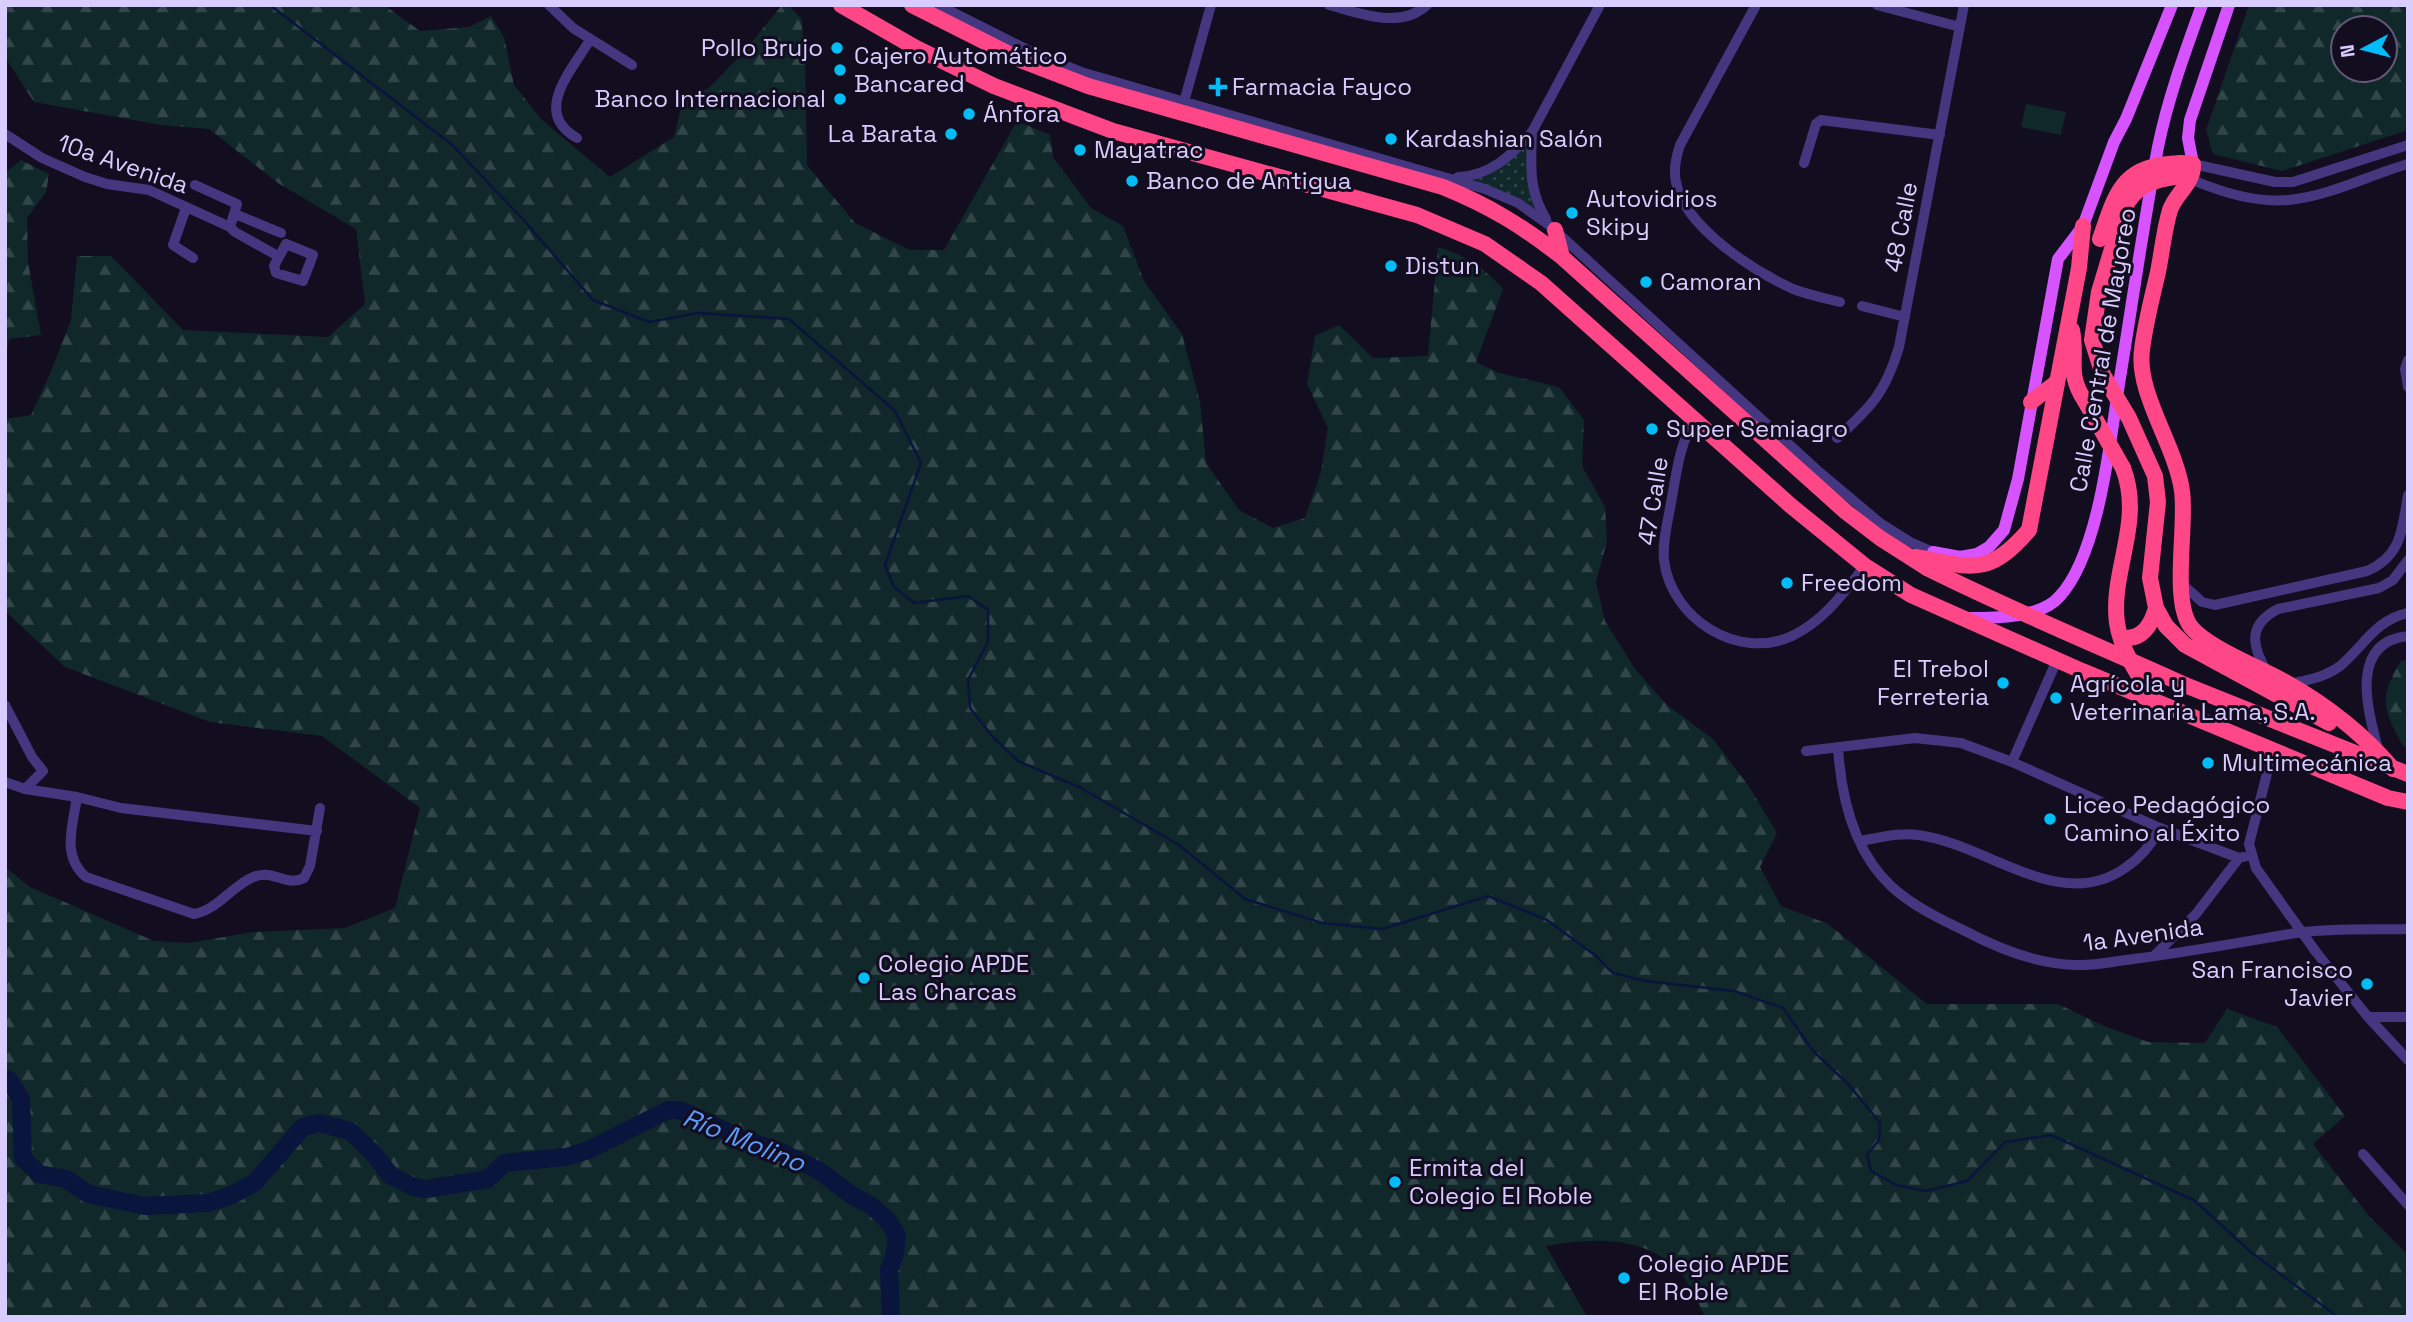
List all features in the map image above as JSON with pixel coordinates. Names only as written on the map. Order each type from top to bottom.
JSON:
[{"type":"highway","points":[[841,5],[916,48],[994,86],[1113,131],[1418,215],[1485,244],[1541,283],[1790,505],[1865,566],[1911,595],[2155,701],[2388,798],[2408,802]]},
{"type":"highway","points":[[912,5],[1023,61],[1088,86],[1443,187],[1484,204],[1528,230],[1562,257],[1811,482],[1880,538],[1910,556],[1930,560],[1978,594],[2034,616],[2185,685],[2390,765]]},
{"type":"highway","points":[[930,5],[966,33]]},
{"type":"highway","points":[[2079,268],[2100,239],[2117,195],[2131,176],[2150,166],[2186,171]]},
{"type":"highway","points":[[2186,171],[2143,184],[2133,193],[2124,209],[2111,246],[2092,330],[2095,357],[2150,462],[2158,489],[2150,578],[2156,608],[2166,626],[2185,645],[2342,731],[2390,765]]},
{"type":"highway","points":[[2186,171],[2170,211],[2141,360],[2143,376],[2180,475],[2184,507],[2181,583],[2184,615],[2190,625],[2207,640],[2290,684],[2361,736],[2390,765]]},
{"type":"highway","points":[[1910,556],[1991,563],[2012,548],[2029,530],[2079,268],[2083,226]]},
{"type":"highway","points":[[1552,227],[1562,257]]},
{"type":"highway","points":[[2069,315],[2074,342],[2074,381],[2123,468],[2129,487],[2130,519],[2118,598],[2117,624],[2136,670],[2155,701]]},
{"type":"highway","points":[[2031,402],[2057,382]]},
{"type":"highway","points":[[2121,637],[2132,638],[2142,634],[2151,622],[2156,608]]},
{"type":"main road","name":"Calle Central de Mayoreo","points":[[1930,560],[1954,560],[1985,551],[2004,530],[2018,479],[2058,259],[2083,226],[2114,142],[2172,5]]},
{"type":"main road","name":"Calle Central de Mayoreo","points":[[1961,618],[2000,618],[2039,610],[2052,604],[2065,591],[2078,565],[2092,529],[2102,485],[2114,393],[2158,148],[2174,81],[2202,5]]},
{"type":"main road","points":[[2186,171],[2190,120],[2229,5]]},
{"type":"street","points":[[549,5],[573,28],[632,65]]},
{"type":"street","points":[[937,5],[1034,53],[1081,72],[1336,148],[1448,178],[1502,195],[1531,211],[1552,227],[1824,477],[1930,560]]},
{"type":"street","points":[[1184,102],[1211,5]]},
{"type":"street","points":[[1329,5],[1378,18],[1410,16],[1427,5]]},
{"type":"street","points":[[1448,178],[1470,177],[1491,169],[1519,148],[1532,132],[1600,5]]},
{"type":"street","points":[[1756,5],[1680,145],[1676,156],[1676,183],[1690,212],[1706,230],[1740,258],[1794,289],[1840,302]]},
{"type":"street","points":[[1877,5],[1960,27]]},
{"type":"street","name":"48 Calle","points":[[1838,438],[1872,406],[1893,367],[1905,317],[1964,5]]},
{"type":"street","points":[[577,138],[566,132],[558,123],[555,104],[566,79],[590,40]]},
{"type":"street","points":[[1804,163],[1816,124],[1821,120],[1940,135]]},
{"type":"street","points":[[1532,132],[1531,184],[1540,209],[1552,227]]},
{"type":"street","name":"10a Avenida","points":[[5,134],[42,158],[85,177],[107,184],[149,190],[230,227],[278,256]]},
{"type":"street","points":[[2186,171],[2293,182],[2408,145]]},
{"type":"street","points":[[2186,171],[2238,195],[2291,200],[2315,195],[2408,164]]},
{"type":"street","name":"10a Avenida","points":[[195,185],[234,202],[237,208],[235,214],[281,233]]},
{"type":"street","points":[[186,208],[173,245],[193,258]]},
{"type":"street","points":[[230,227],[235,214]]},
{"type":"street","points":[[1862,306],[1905,317]]},
{"type":"street","points":[[2408,360],[2405,369],[2408,387]]},
{"type":"street","name":"47 Calle","points":[[1695,420],[1686,434],[1676,474],[1664,558],[1668,577],[1677,595],[1701,622],[1724,639],[1739,643],[1757,644],[1790,637],[1807,628],[1829,610],[1865,566]]},
{"type":"street","points":[[2181,583],[2202,602],[2215,605],[2367,571],[2386,561],[2394,551],[2401,534],[2408,495]]},
{"type":"street","points":[[2267,672],[2256,654],[2254,644],[2260,622],[2271,613],[2278,609],[2379,588],[2393,580],[2408,560]]},
{"type":"street","points":[[2290,684],[2311,680],[2333,670],[2388,619],[2408,613]]},
{"type":"street","points":[[2390,765],[2367,701],[2365,688],[2367,674],[2380,647],[2398,637],[2408,636]]},
{"type":"street","points":[[2012,762],[2057,660]]},
{"type":"street","points":[[5,705],[32,757],[43,771],[25,789]]},
{"type":"street","points":[[1806,751],[1931,738],[1977,748],[2160,828],[2239,858]]},
{"type":"street","name":"1a Avenida","points":[[1838,747],[1842,789],[1860,841],[1872,864],[1900,893],[1946,922],[2010,952],[2053,964],[2078,966],[2301,933],[2408,929]]},
{"type":"street","points":[[2273,750],[2250,850],[2256,867],[2301,933],[2368,1017],[2408,1060]]},
{"type":"street","points":[[5,782],[25,789],[77,797],[121,808],[317,831]]},
{"type":"street","points":[[77,797],[69,845],[71,857],[78,870],[86,877],[191,914],[206,910],[255,876],[272,874],[294,881],[303,878],[310,866],[320,808]]},
{"type":"street","points":[[1860,841],[1918,834],[1959,844],[2050,882],[2084,885],[2104,881],[2132,863],[2155,838],[2160,828]]},
{"type":"street","points":[[2153,957],[2196,914],[2239,858],[2250,850]]},
{"type":"street","points":[[2368,1017],[2408,1017]]},
{"type":"street","points":[[2363,1154],[2408,1205]]},
{"type":"green space","points":[[5,5],[384,5],[420,31],[469,27],[491,16],[504,37],[514,85],[542,120],[610,177],[674,137],[682,104],[710,87],[743,53],[782,5],[788,5],[801,18],[805,54],[807,165],[855,223],[910,250],[944,250],[1017,121],[1050,135],[1053,157],[1091,208],[1123,226],[1144,281],[1182,334],[1200,402],[1206,463],[1239,510],[1273,528],[1305,518],[1321,472],[1328,428],[1307,384],[1315,336],[1339,325],[1373,358],[1428,356],[1438,247],[1465,258],[1503,289],[1476,362],[1499,373],[1559,387],[1584,420],[1582,466],[1605,507],[1607,541],[1596,582],[1605,621],[1635,669],[1667,705],[1713,739],[1750,788],[1777,833],[1760,867],[1781,906],[1828,924],[1927,1004],[2058,1004],[2104,1026],[2148,1042],[2205,1043],[2227,1009],[2277,1027],[2345,1116],[2313,1144],[2369,1216],[2408,1255],[2408,1317],[1705,1317],[1684,1277],[1660,1256],[1630,1244],[1579,1241],[1546,1246],[1587,1317],[5,1317],[5,867],[30,887],[154,941],[189,943],[253,932],[345,928],[395,908],[420,808],[322,736],[210,722],[65,667],[5,611],[5,419],[31,415],[50,374],[71,320],[77,256],[111,256],[183,330],[328,337],[365,304],[356,229],[278,183],[209,129],[161,125],[34,102],[5,57]]},
{"type":"green space","points":[[2249,5],[2408,5],[2408,130],[2282,171],[2213,154],[2206,130]]},
{"type":"green space","points":[[2026,104],[2066,112],[2061,135],[2021,127]]},
{"type":"green space","points":[[1532,132],[1538,210],[1469,179],[1522,151]]},
{"type":"green space","points":[[21,160],[49,174],[46,192],[27,218],[28,262],[41,335],[9,339],[5,362],[5,173]]},
{"type":"green space","points":[[2408,660],[2408,748],[2403,746],[2391,722],[2386,695],[2401,661]]},
{"type":"waterway","points":[[270,5],[451,144],[521,217],[593,300],[649,322],[698,313],[789,319],[895,411],[921,463],[885,565],[894,587],[914,603],[968,596],[988,610],[988,642],[968,680],[970,708],[992,736],[1018,761],[1081,788],[1179,845],[1245,899],[1322,923],[1383,929],[1488,896],[1547,920],[1596,956],[1613,973],[1646,981],[1734,991],[1783,1008],[1814,1052],[1849,1085],[1880,1123],[1879,1140],[1867,1155],[1871,1171],[1896,1185],[1926,1191],[1967,1181],[2005,1142],[2051,1135],[2195,1201],[2252,1253],[2338,1317]]},
{"type":"waterway","name":"Río Molino","points":[[5,1079],[9,1080],[21,1099],[23,1158],[39,1174],[66,1179],[88,1194],[145,1206],[208,1203],[232,1195],[254,1183],[303,1127],[319,1123],[350,1131],[375,1155],[391,1176],[414,1187],[426,1189],[488,1179],[504,1163],[566,1157],[589,1150],[668,1110],[680,1110],[818,1170],[853,1196],[872,1206],[889,1222],[897,1236],[895,1254],[889,1270],[891,1317]]},
{"type":"place","name":"Pollo Brujo","points":[[837,48]]},
{"type":"place","name":"Cajero Automático Bancared","points":[[840,70]]},
{"type":"place","name":"Farmacia Fayco","points":[[1218,87]]},
{"type":"place","name":"Banco Internacional","points":[[840,99]]},
{"type":"place","name":"Ánfora","points":[[969,114]]},
{"type":"place","name":"La Barata","points":[[951,134]]},
{"type":"place","name":"Kardashian Salón","points":[[1391,139]]},
{"type":"place","name":"Mayatrac","points":[[1080,150]]},
{"type":"place","name":"Banco de Antigua","points":[[1132,181]]},
{"type":"place","name":"Autovidrios Skipy","points":[[1572,213]]},
{"type":"place","name":"Distun","points":[[1391,266]]},
{"type":"place","name":"Camoran","points":[[1646,282]]},
{"type":"place","name":"Super Semiagro","points":[[1652,429]]},
{"type":"place","name":"Freedom","points":[[1787,583]]},
{"type":"place","name":"El Trebol Ferreteria","points":[[2003,683]]},
{"type":"place","name":"Agrícola y Veterinaria Lama, S.A.","points":[[2056,698]]},
{"type":"place","name":"Multimecánica","points":[[2208,763]]},
{"type":"place","name":"Liceo Pedagógico Camino al Éxito","points":[[2050,819]]},
{"type":"place","name":"Colegio APDE Las Charcas","points":[[864,978]]},
{"type":"place","name":"San Francisco Javier","points":[[2367,984]]},
{"type":"place","name":"Ermita del Colegio El Roble","points":[[1395,1182]]},
{"type":"place","name":"Colegio APDE El Roble","points":[[1624,1278]]}]
